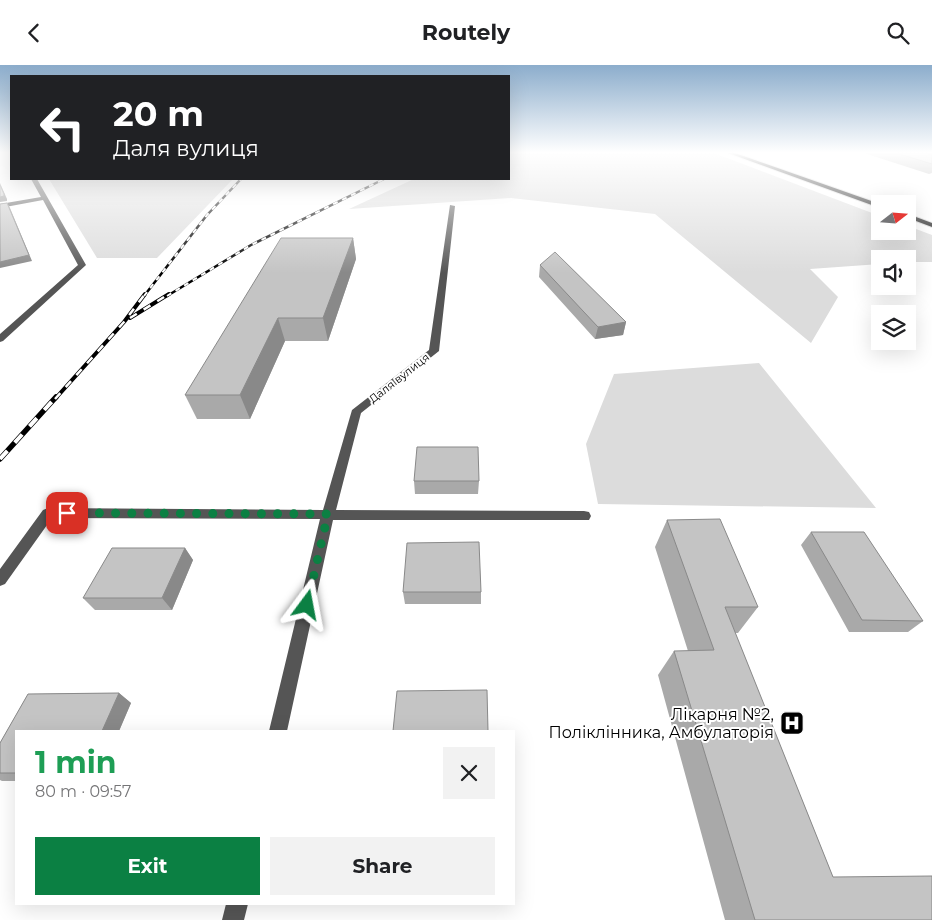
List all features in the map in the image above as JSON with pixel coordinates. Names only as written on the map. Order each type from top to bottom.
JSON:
[{"type":"main road","points":[[841,193],[871,204]]},
{"type":"main road","points":[[916,219],[932,225]]},
{"type":"street","points":[[0,339],[82,265],[41,193]]},
{"type":"street","points":[[0,206],[43,198]]},
{"type":"street","name":"Даля вулиця","points":[[278,730],[328,514],[356,412],[434,351],[452,207]]},
{"type":"street","points":[[0,580],[48,513],[584,516]]},
{"type":"street","points":[[234,920],[237,905]]},
{"type":"shaded area","points":[[57,193],[220,193],[157,258],[97,258]]},
{"type":"shaded area","points":[[384,193],[819,193],[871,213],[871,240],[916,240],[916,229],[932,235],[932,262],[916,262],[916,250],[871,250],[871,265],[810,269],[838,297],[811,343],[655,214],[511,198],[349,209]]},
{"type":"shaded area","points":[[759,363],[876,508],[598,504],[586,444],[614,374]]},
{"type":"building","points":[[7,203],[29,255],[0,262],[0,204]]},
{"type":"building","points":[[281,238],[353,238],[323,318],[278,318],[240,395],[185,395]]},
{"type":"building","points":[[555,252],[626,322],[598,327],[540,265]]},
{"type":"building","points":[[417,447],[478,447],[479,481],[414,481]]},
{"type":"building","points":[[720,519],[758,607],[725,607],[833,877],[932,876],[932,920],[755,920],[674,651],[714,650],[667,520]]},
{"type":"building","points":[[811,532],[864,532],[923,621],[862,620]]},
{"type":"building","points":[[479,542],[481,592],[403,592],[407,543]]},
{"type":"building","points":[[112,548],[185,548],[162,598],[83,598]]},
{"type":"building","points":[[487,690],[488,730],[393,730],[397,691]]},
{"type":"building","points":[[119,693],[102,730],[15,730],[15,773],[0,773],[0,743],[28,694]]},
{"type":"railway","points":[[144,296],[207,215],[228,193]]},
{"type":"railway","points":[[167,296],[251,245],[356,193]]},
{"type":"railway","points":[[55,399],[124,322],[145,294]]},
{"type":"railway","points":[[130,318],[169,294]]},
{"type":"railway","points":[[0,459],[56,397]]},
{"type":"place","name":"Лікарня №2, Поліклінника, Амбулаторія","points":[[792,723]]},
{"type":"route","points":[[67,513],[328,514],[307,605]]}]
